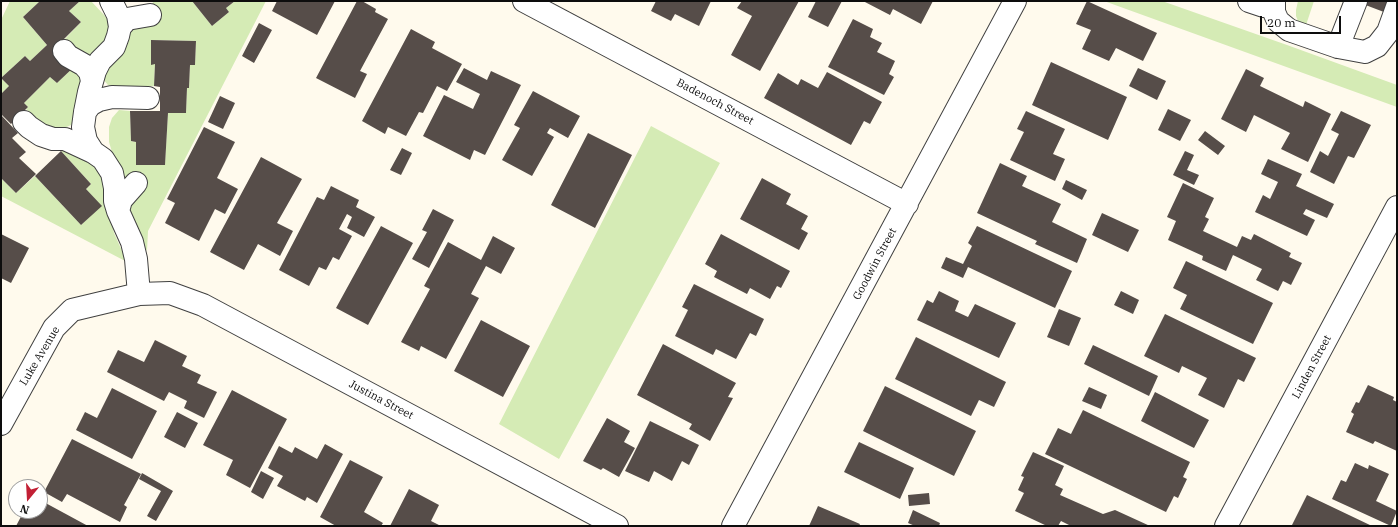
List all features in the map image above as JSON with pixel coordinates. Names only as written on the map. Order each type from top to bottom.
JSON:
[{"type":"street","points":[[93,152],[86,141],[83,127],[88,92],[92,81],[100,61],[114,47],[120,27],[118,15],[111,1]]},
{"type":"street","name":"Badenoch Street","points":[[524,1],[907,204]]},
{"type":"street","name":"Goodwin Street","points":[[733,526],[1015,1]]},
{"type":"street","points":[[1249,1],[1264,6],[1267,1]]},
{"type":"street","points":[[1274,1],[1274,12],[1278,22],[1289,30],[1338,47],[1365,52],[1377,46],[1388,32],[1397,7]]},
{"type":"street","points":[[1338,47],[1356,1]]},
{"type":"street","points":[[120,27],[127,20],[150,15]]},
{"type":"street","points":[[64,52],[84,65],[90,72],[92,81]]},
{"type":"street","points":[[85,112],[90,105],[99,100],[112,97],[148,98]]},
{"type":"street","points":[[24,122],[41,135],[52,139],[66,139],[93,152],[103,159],[112,173],[116,188],[118,211],[132,242],[136,259],[139,294]]},
{"type":"street","points":[[118,211],[121,200],[136,183]]},
{"type":"street","name":"Linden Street","points":[[1226,526],[1397,208]]},
{"type":"street","name":"Justina Street","points":[[139,294],[170,293],[203,305],[617,526]]},
{"type":"street","name":"Luke Avenue","points":[[1,424],[54,328],[72,310],[139,294]]},
{"type":"green space","points":[[10,1],[40,1],[23,17],[47,45],[30,61],[25,56],[1,78],[1,20]]},
{"type":"green space","points":[[80,1],[91,1],[105,16],[109,23],[110,32],[107,42],[92,55],[82,56],[61,43],[81,22],[69,11]]},
{"type":"green space","points":[[154,1],[192,1],[212,26],[229,12],[226,8],[235,1],[266,1],[148,231],[147,251],[128,213],[125,184],[115,162],[109,142],[109,127],[112,118],[119,110],[130,111],[131,141],[136,142],[136,165],[165,164],[168,113],[186,113],[190,65],[195,65],[196,41],[151,40],[151,64],[155,64],[154,86],[114,86],[108,85],[102,78],[128,33]]},
{"type":"green space","points":[[1104,1],[1162,1],[1287,45],[1397,85],[1397,107]]},
{"type":"green space","points":[[1298,1],[1314,1],[1306,25],[1298,21],[1296,16]]},
{"type":"green space","points":[[75,66],[83,80],[77,118],[71,125],[56,129],[40,122],[26,109],[28,107],[24,103],[50,77],[57,83]]},
{"type":"green space","points":[[1,78],[9,86],[1,94]]},
{"type":"green space","points":[[651,126],[720,163],[559,459],[499,424]]},
{"type":"green space","points":[[65,149],[89,156],[99,172],[105,188],[114,233],[127,262],[1,196],[1,178],[16,193],[35,176],[81,225],[101,206],[86,189],[91,184],[61,151]]},
{"type":"building","points":[[40,1],[80,1],[69,11],[81,22],[60,43],[75,66],[57,83],[50,77],[24,103],[28,107],[11,124],[1,114],[1,94],[9,86],[1,78],[25,56],[30,61],[47,45],[23,17]]},
{"type":"building","points":[[192,1],[235,1],[226,8],[229,12],[212,26]]},
{"type":"building","points":[[277,1],[335,1],[317,35],[272,11]]},
{"type":"building","points":[[357,1],[362,1],[376,9],[375,12],[388,19],[360,71],[367,74],[355,98],[316,78]]},
{"type":"building","points":[[656,1],[711,1],[699,26],[675,14],[671,21],[651,11]]},
{"type":"building","points":[[742,1],[799,1],[760,71],[731,55],[752,16],[737,8]]},
{"type":"building","points":[[816,1],[842,1],[828,27],[808,17]]},
{"type":"building","points":[[863,1],[933,1],[921,24],[893,9],[890,15]]},
{"type":"building","points":[[1087,1],[1157,33],[1143,61],[1116,48],[1109,61],[1082,49],[1091,30],[1076,24]]},
{"type":"building","points":[[1355,1],[1397,1],[1397,17]]},
{"type":"building","points":[[853,19],[873,29],[870,37],[882,43],[877,52],[895,61],[889,74],[894,77],[884,95],[828,67]]},
{"type":"building","points":[[259,23],[272,30],[254,63],[242,56]]},
{"type":"building","points":[[411,29],[435,42],[432,48],[462,64],[447,91],[437,86],[423,113],[419,112],[406,136],[388,127],[385,134],[362,121]]},
{"type":"building","points":[[151,40],[196,41],[195,65],[190,65],[186,113],[168,113],[165,165],[136,165],[136,142],[131,141],[130,111],[160,111],[160,87],[154,86],[155,64],[151,65]]},
{"type":"building","points":[[1051,62],[1127,97],[1108,140],[1032,105]]},
{"type":"building","points":[[464,68],[487,80],[491,71],[521,85],[485,155],[474,150],[470,160],[423,136],[444,95],[473,109],[480,94],[456,82]]},
{"type":"building","points":[[1138,68],[1166,81],[1157,100],[1129,86]]},
{"type":"building","points":[[1246,69],[1264,78],[1260,86],[1303,107],[1305,101],[1331,114],[1308,162],[1281,149],[1290,133],[1254,115],[1246,132],[1221,119]]},
{"type":"building","points":[[827,72],[882,102],[870,124],[864,121],[851,145],[764,98],[778,73],[798,85],[801,79],[818,88]]},
{"type":"building","points":[[533,91],[580,116],[568,138],[550,128],[547,133],[554,137],[532,176],[502,160],[520,128],[514,125]]},
{"type":"building","points":[[220,96],[235,103],[223,129],[208,122]]},
{"type":"building","points":[[1168,109],[1191,120],[1180,141],[1158,130]]},
{"type":"building","points":[[1026,111],[1065,129],[1053,154],[1065,159],[1055,181],[1010,160],[1024,132],[1017,129]]},
{"type":"building","points":[[1341,111],[1371,125],[1354,158],[1348,156],[1334,184],[1310,172],[1320,151],[1328,156],[1339,134],[1331,130]]},
{"type":"building","points":[[1,115],[18,133],[12,138],[26,152],[19,158],[36,174],[16,193],[1,178]]},
{"type":"building","points":[[204,127],[235,142],[217,178],[238,189],[225,214],[215,209],[199,241],[165,223],[175,203],[167,199]]},
{"type":"building","points":[[1205,131],[1225,146],[1218,155],[1198,140]]},
{"type":"building","points":[[588,133],[632,155],[595,228],[551,205]]},
{"type":"building","points":[[402,148],[412,153],[401,175],[390,170]]},
{"type":"building","points":[[61,151],[91,184],[86,189],[102,206],[81,225],[35,176]]},
{"type":"building","points":[[1185,151],[1194,155],[1187,170],[1199,175],[1194,185],[1173,175]]},
{"type":"building","points":[[261,157],[302,179],[277,223],[293,231],[280,256],[258,244],[244,270],[210,252]]},
{"type":"building","points":[[1268,159],[1302,174],[1296,186],[1334,204],[1327,218],[1306,209],[1303,214],[1315,220],[1307,236],[1255,212],[1263,195],[1270,199],[1278,182],[1261,174]]},
{"type":"building","points":[[1000,163],[1027,176],[1022,186],[1061,204],[1052,222],[1087,239],[1077,263],[1035,244],[1037,241],[977,213]]},
{"type":"building","points":[[762,178],[791,194],[786,204],[808,216],[801,229],[808,233],[799,250],[740,219]]},
{"type":"building","points":[[1066,180],[1087,190],[1082,200],[1062,189]]},
{"type":"building","points":[[1183,183],[1214,198],[1205,217],[1209,219],[1203,231],[1237,247],[1242,236],[1251,240],[1254,234],[1291,253],[1289,257],[1302,263],[1291,285],[1283,281],[1278,291],[1256,280],[1262,269],[1233,255],[1226,271],[1202,260],[1203,256],[1168,240],[1176,221],[1167,217]]},
{"type":"building","points":[[331,186],[359,200],[356,207],[375,217],[364,237],[347,228],[352,217],[347,214],[339,229],[352,236],[339,260],[333,257],[326,270],[319,267],[309,286],[279,270],[317,197],[324,200]]},
{"type":"building","points":[[433,209],[454,220],[429,268],[412,259],[427,232],[422,230]]},
{"type":"building","points":[[1102,213],[1139,230],[1128,252],[1092,235]]},
{"type":"building","points":[[381,226],[413,243],[368,325],[336,308]]},
{"type":"building","points":[[977,226],[1072,271],[1055,308],[968,267],[963,278],[941,268],[946,257],[963,264],[972,246],[968,243]]},
{"type":"building","points":[[1,234],[29,248],[11,283],[1,278]]},
{"type":"building","points":[[721,234],[790,271],[781,288],[777,286],[770,299],[750,288],[747,294],[714,277],[717,271],[705,264]]},
{"type":"building","points":[[493,236],[515,248],[501,274],[486,266],[471,294],[479,298],[446,359],[421,346],[419,351],[401,342],[430,289],[424,286],[448,242],[481,260]]},
{"type":"building","points":[[1186,261],[1273,303],[1253,344],[1180,309],[1187,295],[1173,288]]},
{"type":"building","points":[[694,284],[764,319],[756,336],[750,333],[736,359],[716,349],[713,355],[675,336],[688,310],[682,307]]},
{"type":"building","points":[[939,291],[959,301],[955,311],[968,317],[975,304],[1016,323],[999,358],[917,320],[927,300],[933,303]]},
{"type":"building","points":[[1121,291],[1139,300],[1133,314],[1114,305]]},
{"type":"building","points":[[1059,309],[1081,318],[1069,346],[1047,337]]},
{"type":"building","points":[[1165,314],[1256,358],[1244,382],[1238,379],[1224,408],[1198,395],[1207,378],[1182,366],[1179,373],[1144,356]]},
{"type":"building","points":[[481,320],[530,346],[503,397],[454,371]]},
{"type":"building","points":[[916,337],[1006,382],[994,407],[979,400],[971,416],[895,379]]},
{"type":"building","points":[[155,340],[187,356],[182,366],[201,375],[197,383],[217,392],[204,418],[184,408],[187,401],[169,392],[164,401],[107,372],[118,350],[144,362]]},
{"type":"building","points":[[663,344],[736,383],[728,397],[733,398],[710,441],[689,429],[692,424],[637,395]]},
{"type":"building","points":[[1093,345],[1158,376],[1149,396],[1084,364]]},
{"type":"building","points":[[1368,385],[1394,397],[1393,400],[1397,402],[1397,451],[1375,441],[1373,444],[1346,432],[1354,414],[1351,412],[1356,402],[1359,403]]},
{"type":"building","points":[[885,386],[976,431],[954,476],[863,431]]},
{"type":"building","points":[[1089,387],[1107,395],[1101,409],[1082,401]]},
{"type":"building","points":[[112,388],[157,411],[132,459],[76,430],[85,412],[97,418]]},
{"type":"building","points":[[232,390],[287,419],[250,488],[226,475],[233,460],[203,445]]},
{"type":"building","points":[[1155,392],[1209,420],[1194,448],[1141,421]]},
{"type":"building","points":[[1083,410],[1190,462],[1183,477],[1187,479],[1178,498],[1174,496],[1166,512],[1045,454],[1058,428],[1071,434]]},
{"type":"building","points":[[177,412],[198,423],[185,448],[164,437]]},
{"type":"building","points":[[607,418],[630,431],[624,442],[635,448],[619,477],[603,468],[601,470],[583,461]]},
{"type":"building","points":[[650,421],[699,445],[689,465],[682,461],[672,481],[654,471],[649,482],[625,471]]},
{"type":"building","points":[[72,439],[141,474],[124,505],[127,507],[120,522],[67,494],[62,502],[48,494],[48,484]]},
{"type":"building","points":[[859,442],[914,468],[900,499],[844,472]]},
{"type":"building","points":[[325,444],[343,454],[317,503],[307,497],[305,501],[277,486],[283,476],[268,468],[279,446],[292,453],[295,447],[317,459]]},
{"type":"building","points":[[1033,452],[1064,466],[1055,485],[1063,489],[1060,495],[1103,514],[1115,510],[1150,526],[1071,526],[1061,521],[1058,526],[1047,526],[1015,511],[1024,493],[1018,490],[1024,477],[1021,476]]},
{"type":"building","points":[[350,460],[383,477],[364,512],[383,523],[381,526],[336,526],[320,517]]},
{"type":"building","points":[[1355,463],[1368,469],[1369,465],[1389,474],[1376,501],[1397,511],[1391,526],[1332,499],[1341,480],[1346,482]]},
{"type":"building","points":[[261,471],[274,478],[263,499],[251,492]]},
{"type":"building","points":[[142,473],[173,491],[156,521],[147,516],[161,491],[139,479]]},
{"type":"building","points":[[409,489],[439,505],[431,521],[441,526],[390,526]]},
{"type":"building","points":[[929,493],[930,504],[909,506],[908,495]]},
{"type":"building","points":[[1307,495],[1372,526],[1292,525]]},
{"type":"building","points":[[48,504],[88,526],[16,526],[20,519],[48,519]]},
{"type":"building","points":[[818,506],[860,524],[859,526],[809,526]]},
{"type":"building","points":[[913,510],[940,523],[939,526],[915,526],[908,523]]}]
